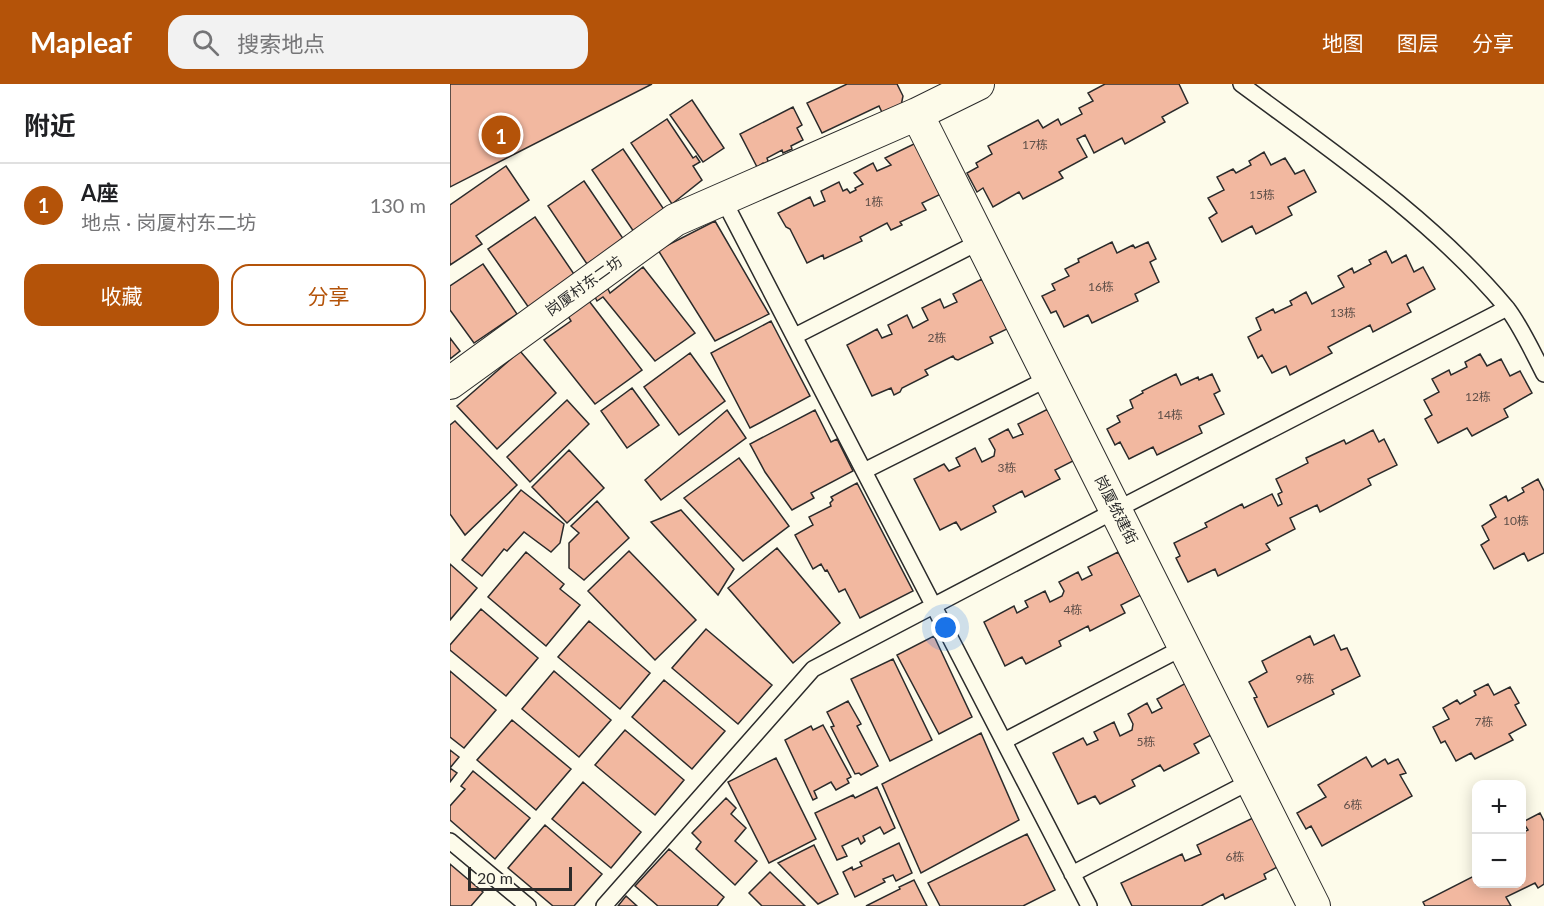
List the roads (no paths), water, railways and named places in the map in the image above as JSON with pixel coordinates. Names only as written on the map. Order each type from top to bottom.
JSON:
[{"type":"street","name":"岗厦村东二坊","points":[[450,383],[675,220],[917,114],[978,84]]},
{"type":"street","name":"岗厦统建街","points":[[917,114],[1314,906]]},
{"type":"lane","points":[[1241,84],[1391,195],[1469,268],[1507,308],[1544,374]]},
{"type":"lane","points":[[723,199],[1089,906]]},
{"type":"lane","points":[[795,336],[981,241]]},
{"type":"lane","points":[[604,906],[813,669],[1507,308]]},
{"type":"lane","points":[[864,471],[1049,378]]},
{"type":"lane","points":[[1004,741],[1184,647]]},
{"type":"lane","points":[[1072,874],[1251,780]]},
{"type":"lane","points":[[450,841],[528,906]]},
{"type":"place","name":"A座","points":[[501,135]]}]
